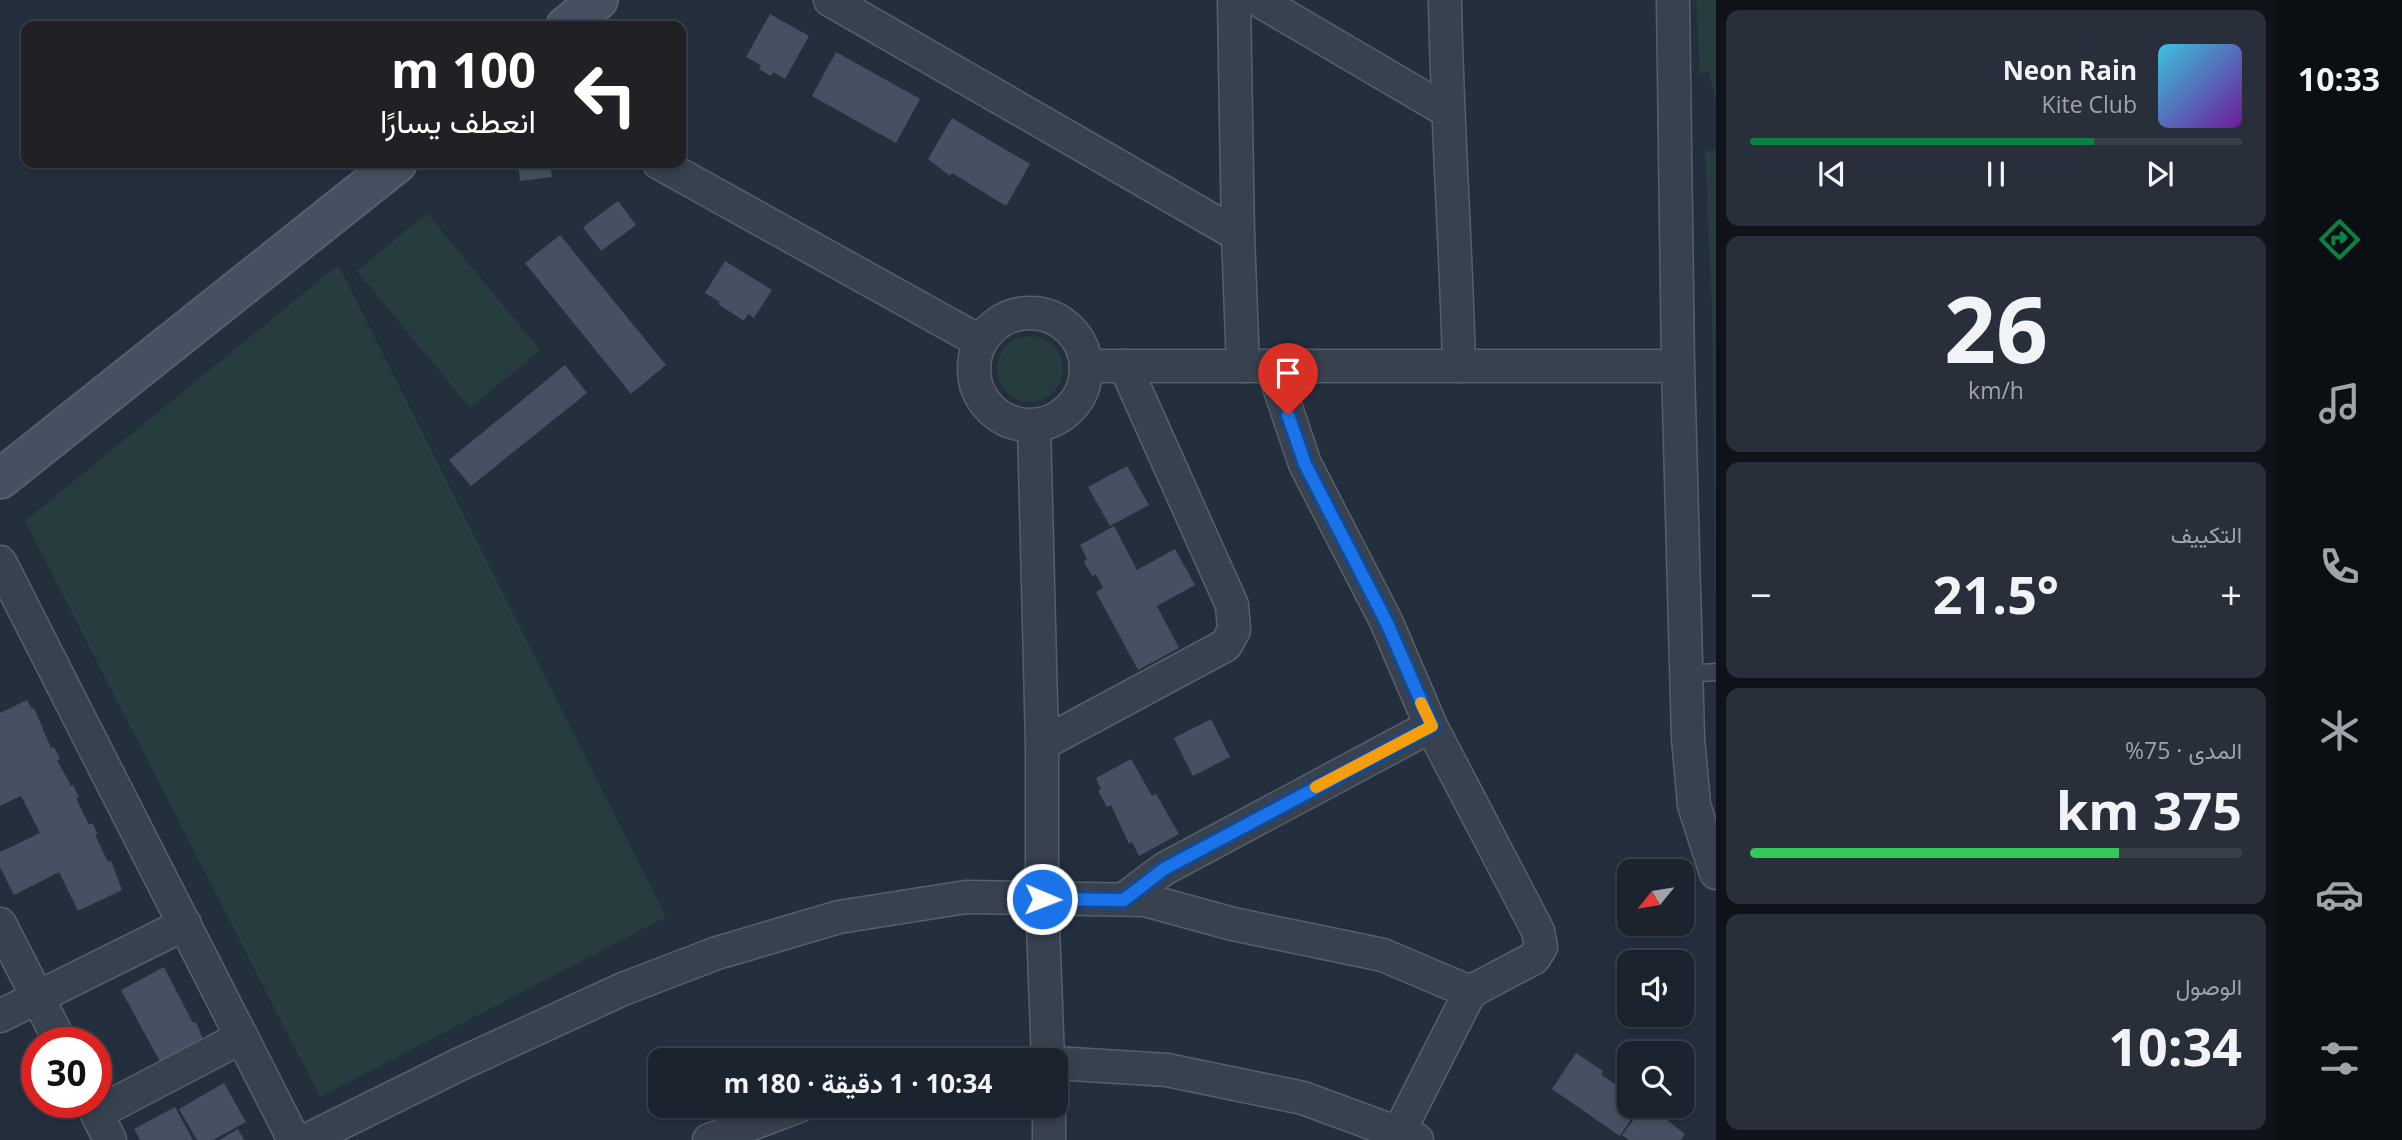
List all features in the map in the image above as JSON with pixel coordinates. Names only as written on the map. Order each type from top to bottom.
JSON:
[{"type":"street","points":[[572,21],[598,0]]},
{"type":"street","points":[[830,0],[1238,235]]},
{"type":"street","points":[[1068,1064],[1167,1070],[1303,1098],[1408,1136],[1470,992],[1534,958],[1541,947],[1538,932],[1432,726],[1386,621],[1257,366],[1238,235],[1234,0]]},
{"type":"street","points":[[1258,0],[1447,111]]},
{"type":"street","points":[[1445,0],[1447,111],[1456,245],[1458,366]]},
{"type":"street","points":[[1673,0],[1678,366],[1701,673],[1688,737],[1694,805],[1716,873]]},
{"type":"street","points":[[0,479],[391,168]]},
{"type":"street","points":[[668,168],[981,342]]},
{"type":"street","points":[[1025,313],[1043,314],[1059,321],[1073,333],[1082,349],[1086,366],[1081,391],[1066,413],[1051,422],[1034,425],[1017,424],[1001,418],[988,406],[979,392],[974,375],[975,358],[981,342],[992,328],[1007,318],[1025,313]]},
{"type":"street","points":[[1086,366],[1678,366]]},
{"type":"street","points":[[1042,744],[1226,645],[1234,630],[1232,605],[1125,366]]},
{"type":"street","points":[[1034,425],[1042,744],[1042,899],[1048,1048]]},
{"type":"street","points":[[0,562],[294,1140]]},
{"type":"street","points":[[1124,900],[1164,869],[1432,726]]},
{"type":"street","points":[[307,1140],[458,1065],[623,989],[717,953],[852,915],[966,897],[1145,900],[1233,924],[1383,955],[1470,992]]},
{"type":"street","points":[[0,924],[52,1027]]},
{"type":"street","points":[[0,1016],[185,924]]},
{"type":"street","points":[[99,1119],[242,1037]]},
{"type":"street","points":[[709,1140],[767,1118]]},
{"type":"street","points":[[1049,1118],[1049,1140]]},
{"type":"green space","points":[[1696,0],[1716,0],[1716,101],[1708,71],[1700,75]]},
{"type":"green space","points":[[1716,149],[1716,638],[1712,312],[1705,152]]},
{"type":"green space","points":[[427,213],[540,350],[470,408],[357,271]]},
{"type":"green space","points":[[338,265],[666,917],[320,1097],[25,521]]},
{"type":"green space","points":[[1036,336],[1054,345],[1061,356],[1061,382],[1054,393],[1043,400],[1024,402],[1006,393],[999,382],[997,363],[1006,345],[1017,338]]},
{"type":"building","points":[[770,14],[809,36],[785,79],[773,72],[771,76],[759,69],[761,65],[746,57]]},
{"type":"building","points":[[836,52],[920,99],[896,143],[812,96]]},
{"type":"building","points":[[952,118],[1030,164],[1006,206],[952,173],[950,176],[928,159]]},
{"type":"building","points":[[519,168],[551,168],[552,177],[520,181]]},
{"type":"building","points":[[618,201],[636,225],[601,251],[583,227]]},
{"type":"building","points":[[560,235],[666,365],[631,394],[525,263]]},
{"type":"building","points":[[725,261],[772,290],[754,318],[748,314],[744,321],[705,293]]},
{"type":"building","points":[[565,365],[587,393],[471,486],[449,460]]},
{"type":"building","points":[[1127,466],[1149,505],[1110,526],[1088,487]]},
{"type":"building","points":[[1114,526],[1137,570],[1175,549],[1195,585],[1157,606],[1179,648],[1138,670],[1096,592],[1103,588],[1096,574],[1092,576],[1084,562],[1087,559],[1080,545]]},
{"type":"building","points":[[27,700],[32,709],[34,708],[51,748],[54,747],[60,759],[57,760],[79,797],[76,798],[89,825],[92,823],[98,834],[95,835],[108,862],[111,861],[122,890],[78,911],[59,872],[14,895],[0,867],[0,852],[40,833],[21,796],[0,806],[0,713]]},
{"type":"building","points":[[1211,719],[1230,757],[1193,776],[1174,738]]},
{"type":"building","points":[[1131,759],[1152,796],[1156,794],[1179,834],[1139,856],[1132,842],[1129,844],[1111,805],[1107,807],[1098,791],[1101,789],[1096,778]]},
{"type":"building","points":[[164,967],[193,1023],[196,1022],[206,1047],[164,1069],[121,990]]},
{"type":"building","points":[[1576,1053],[1603,1071],[1601,1075],[1617,1085],[1617,1118],[1632,1118],[1620,1136],[1552,1089]]},
{"type":"building","points":[[224,1083],[246,1122],[213,1140],[197,1140],[179,1109]]},
{"type":"building","points":[[175,1107],[193,1140],[140,1140],[134,1129]]},
{"type":"building","points":[[1635,1118],[1664,1118],[1685,1134],[1681,1140],[1629,1140],[1622,1135]]},
{"type":"building","points":[[238,1129],[244,1140],[219,1140]]},
{"type":"slow traffic","points":[[1316,787],[1432,726],[1421,703]]},
{"type":"route","points":[[1042,899],[1124,900],[1164,869],[1432,726],[1386,621],[1305,464],[1288,415]]}]
